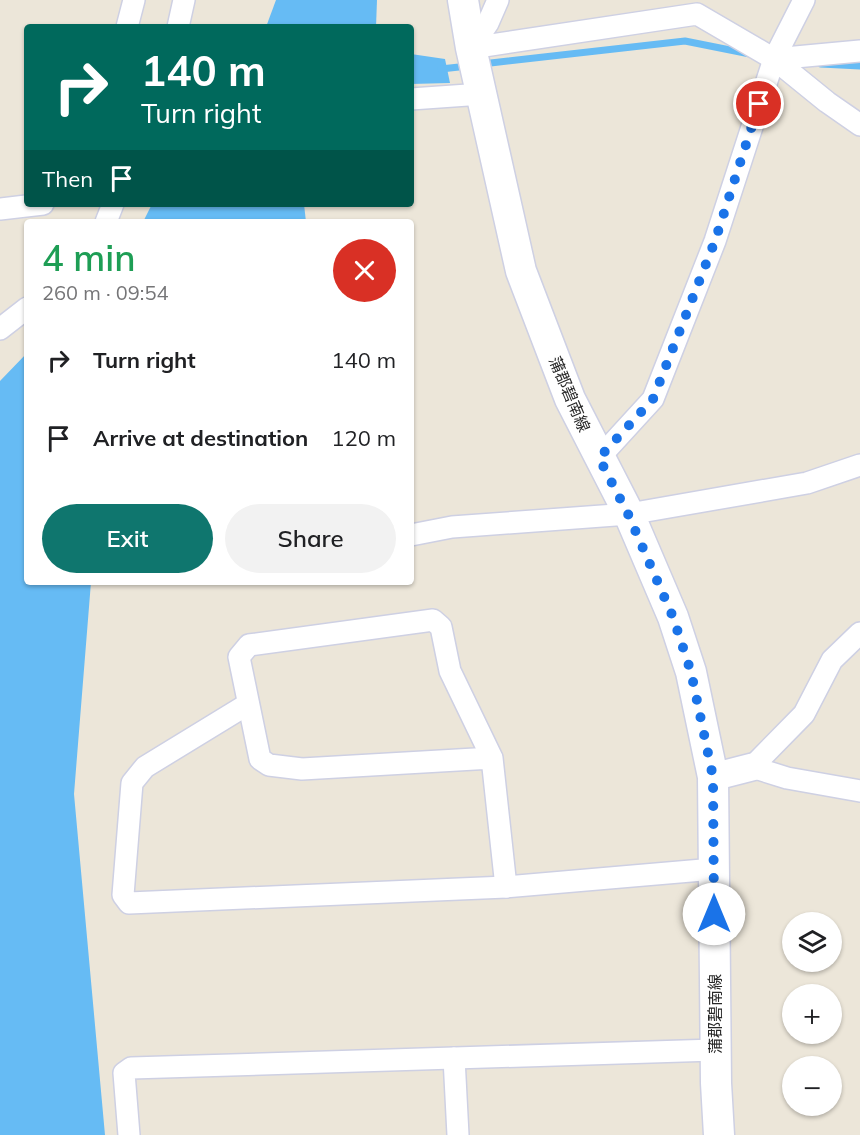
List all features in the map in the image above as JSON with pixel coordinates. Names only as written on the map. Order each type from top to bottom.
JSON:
[{"type":"main road","name":"蒲郡碧南線","points":[[463,0],[471,48],[520,271],[570,399],[628,514],[673,617],[688,661],[713,777],[715,1050],[719,1135]]},
{"type":"street","points":[[128,24],[134,0]]},
{"type":"street","points":[[179,24],[184,0]]},
{"type":"street","points":[[471,48],[488,22],[498,0]]},
{"type":"street","points":[[599,458],[653,399],[715,241],[774,59],[804,0]]},
{"type":"street","points":[[471,48],[697,7],[774,59],[827,102],[860,125]]},
{"type":"street","points":[[774,59],[860,51]]},
{"type":"street","points":[[414,99],[482,94]]},
{"type":"street","points":[[0,209],[24,206]]},
{"type":"street","points":[[0,329],[24,310]]},
{"type":"street","points":[[414,534],[452,527],[628,514],[807,483],[860,465]]},
{"type":"street","points":[[492,758],[302,770],[270,765],[260,759],[239,657],[249,645],[433,620],[441,627],[450,671],[492,758],[506,887]]},
{"type":"street","points":[[713,777],[752,766],[804,714],[832,660],[860,633]]},
{"type":"street","points":[[248,704],[145,767],[132,783],[123,895],[129,903],[506,887],[714,869]]},
{"type":"street","points":[[752,766],[787,778],[860,791]]},
{"type":"street","points":[[129,1135],[124,1073],[131,1068],[715,1050]]},
{"type":"street","points":[[454,1058],[458,1135]]},
{"type":"water","points":[[276,0],[377,0],[376,24],[267,24]]},
{"type":"water","points":[[414,54],[445,59],[450,83],[414,84]]},
{"type":"water","points":[[150,207],[304,207],[306,219],[144,219]]},
{"type":"water","points":[[24,356],[24,585],[91,585],[74,794],[105,1135],[0,1135],[0,381]]},
{"type":"waterway","points":[[482,64],[685,41],[750,54]]},
{"type":"waterway","points":[[821,64],[860,66]]},
{"type":"waterway","points":[[441,69],[468,66]]},
{"type":"route","points":[[714,914],[713,777],[691,672],[673,617],[628,514],[599,458],[653,399],[715,241],[759,104]]}]
